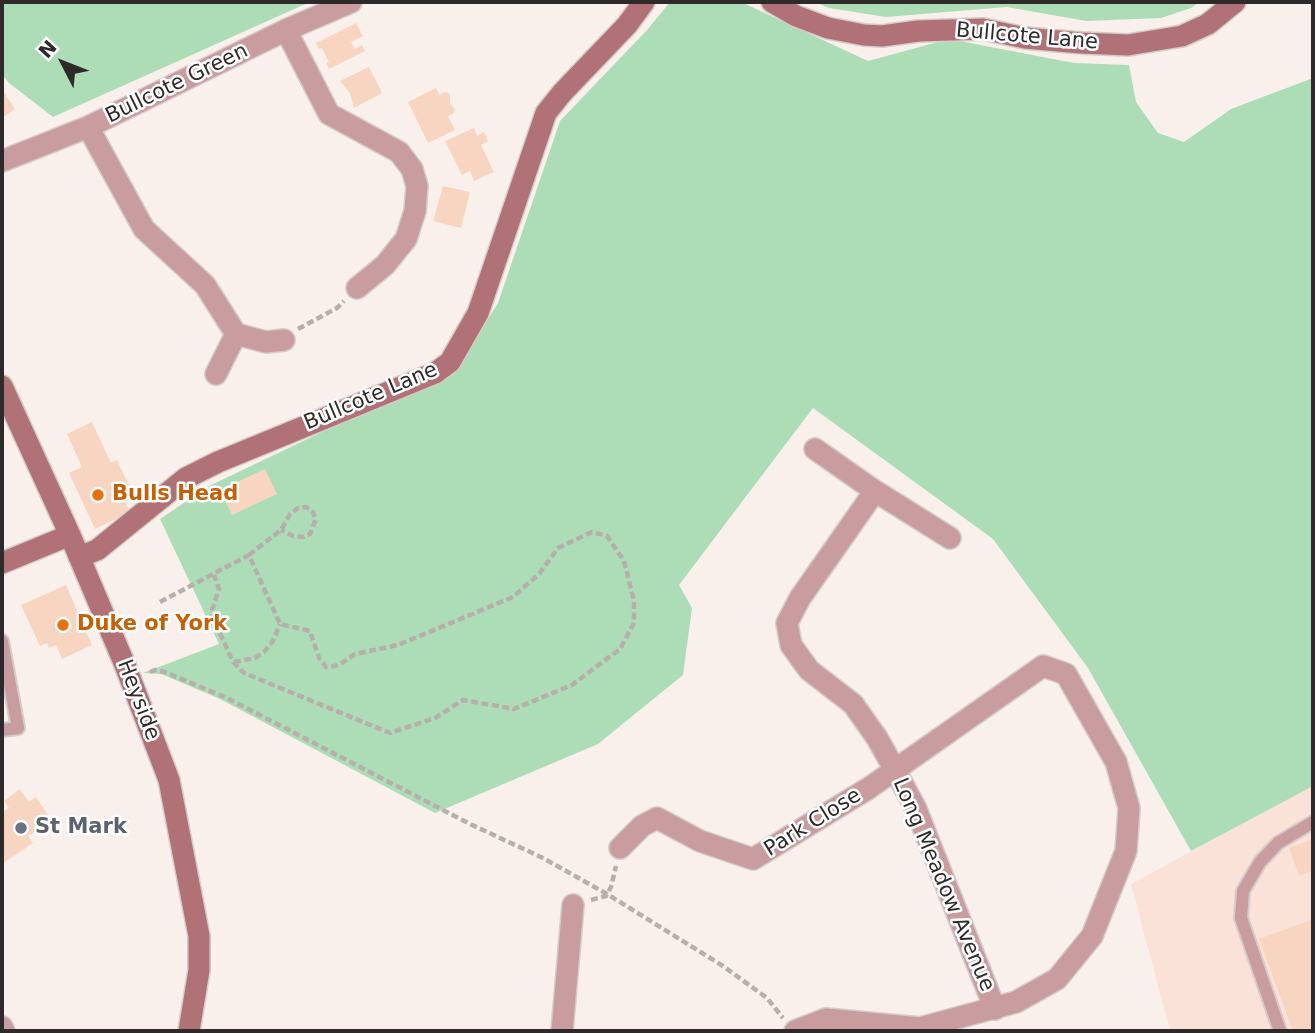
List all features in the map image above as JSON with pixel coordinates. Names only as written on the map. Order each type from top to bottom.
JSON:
[{"type":"street","name":"Bullcote Green","points":[[2,160],[88,127],[286,30],[351,2]]},
{"type":"street","name":"Bullcote Lane","points":[[79,557],[97,550],[186,478],[218,462],[435,373],[450,362],[478,313],[546,113],[627,26],[644,2]]},
{"type":"street","name":"Bullcote Lane","points":[[772,2],[817,24],[864,35],[983,29],[1025,38],[1128,45],[1182,36],[1208,24],[1235,2]]},
{"type":"street","points":[[286,30],[329,114],[399,152],[412,169],[417,186],[415,211],[406,239],[385,265],[357,288]]},
{"type":"street","points":[[88,127],[144,229],[205,285],[236,334],[266,342],[284,340]]},
{"type":"street","points":[[216,374],[236,334]]},
{"type":"street","name":"Heyside","points":[[2,386],[79,557],[169,780],[199,936],[200,970],[189,1031]]},
{"type":"street","points":[[815,449],[950,538]]},
{"type":"street","name":"Long Meadow Avenue","points":[[875,491],[800,598],[787,623],[791,645],[809,670],[853,704],[895,769],[916,809],[995,1009]]},
{"type":"street","points":[[2,563],[70,536]]},
{"type":"street","points":[[790,1027],[826,1019],[920,1028],[995,1009],[1016,1002],[1057,979],[1092,936],[1126,851],[1129,808],[1116,762],[1066,674],[1043,666],[895,769]]},
{"type":"street","name":"Park Close","points":[[620,848],[642,826],[657,818],[700,841],[753,859],[815,823],[895,769]]},
{"type":"street","points":[[562,1031],[573,905]]},
{"type":"lane","points":[[2,641],[18,728],[2,730]]},
{"type":"lane","points":[[1279,1031],[1241,918],[1243,891],[1261,862],[1278,843],[1313,822]]},
{"type":"path","points":[[284,340],[299,328],[337,308],[357,288]]},
{"type":"path","points":[[160,602],[248,555],[281,530],[290,514],[298,508],[306,507],[316,519],[310,534],[303,537],[281,530]]},
{"type":"path","points":[[214,575],[219,589],[211,613],[233,662],[244,673],[390,733],[435,719],[463,700],[514,709],[572,685],[620,649],[634,623],[634,601],[624,561],[607,536],[592,532],[558,548],[539,574],[513,597],[398,645],[355,654],[339,665],[326,667],[319,658],[310,631],[280,624]]},
{"type":"path","points":[[233,662],[255,658],[264,652],[274,641],[280,624],[248,555]]},
{"type":"path","points":[[131,681],[155,670],[212,691],[470,824],[543,858],[723,966],[767,998],[790,1027]]},
{"type":"path","points":[[573,905],[607,894],[620,848]]},
{"type":"shaded area","points":[[1313,785],[1313,1031],[1170,1031],[1131,884]]},
{"type":"green space","points":[[2,2],[310,2],[53,117],[9,83],[2,74]]},
{"type":"green space","points":[[670,2],[741,2],[868,61],[949,39],[1074,63],[1129,65],[1136,102],[1158,133],[1184,142],[1231,109],[1313,78],[1313,786],[1191,851],[1088,668],[993,539],[813,408],[679,585],[692,608],[683,675],[598,744],[435,813],[220,699],[161,674],[143,673],[219,644],[160,519],[209,486],[458,367],[498,303],[560,121],[647,30]]},
{"type":"green space","points":[[815,2],[1199,2],[1191,8],[1161,18],[1086,21],[1007,7],[886,17],[829,8]]},
{"type":"building","points":[[356,23],[363,36],[351,42],[355,49],[362,45],[365,51],[329,69],[326,63],[329,62],[322,48],[319,49],[316,43]]},
{"type":"building","points":[[369,67],[382,93],[354,108],[350,93],[340,81]]},
{"type":"building","points":[[436,88],[439,95],[445,92],[450,94],[450,103],[455,110],[448,116],[455,130],[428,143],[408,102]]},
{"type":"building","points":[[2,89],[15,109],[2,118]]},
{"type":"building","points":[[474,128],[477,136],[484,132],[488,141],[481,145],[494,172],[474,181],[470,171],[462,175],[445,141]]},
{"type":"building","points":[[443,186],[470,192],[461,228],[433,221]]},
{"type":"building","points":[[92,422],[111,463],[117,460],[135,498],[125,502],[130,512],[95,529],[69,473],[82,467],[67,434]]},
{"type":"building","points":[[265,469],[277,494],[232,515],[220,490]]},
{"type":"building","points":[[66,585],[92,645],[62,659],[56,645],[49,648],[47,643],[40,646],[21,605]]},
{"type":"building","name":"St Mark","points":[[20,789],[29,802],[36,797],[52,821],[28,836],[33,843],[2,864],[2,812],[9,808],[4,801]]},
{"type":"building","points":[[1313,839],[1313,871],[1299,876],[1289,848]]},
{"type":"building","points":[[1313,919],[1313,1031],[1293,1031],[1259,939]]},
{"type":"place","name":"Bulls Head","points":[[98,495]]},
{"type":"place","name":"Duke of York","points":[[63,625]]},
{"type":"place","name":"St Mark","points":[[21,828]]}]
